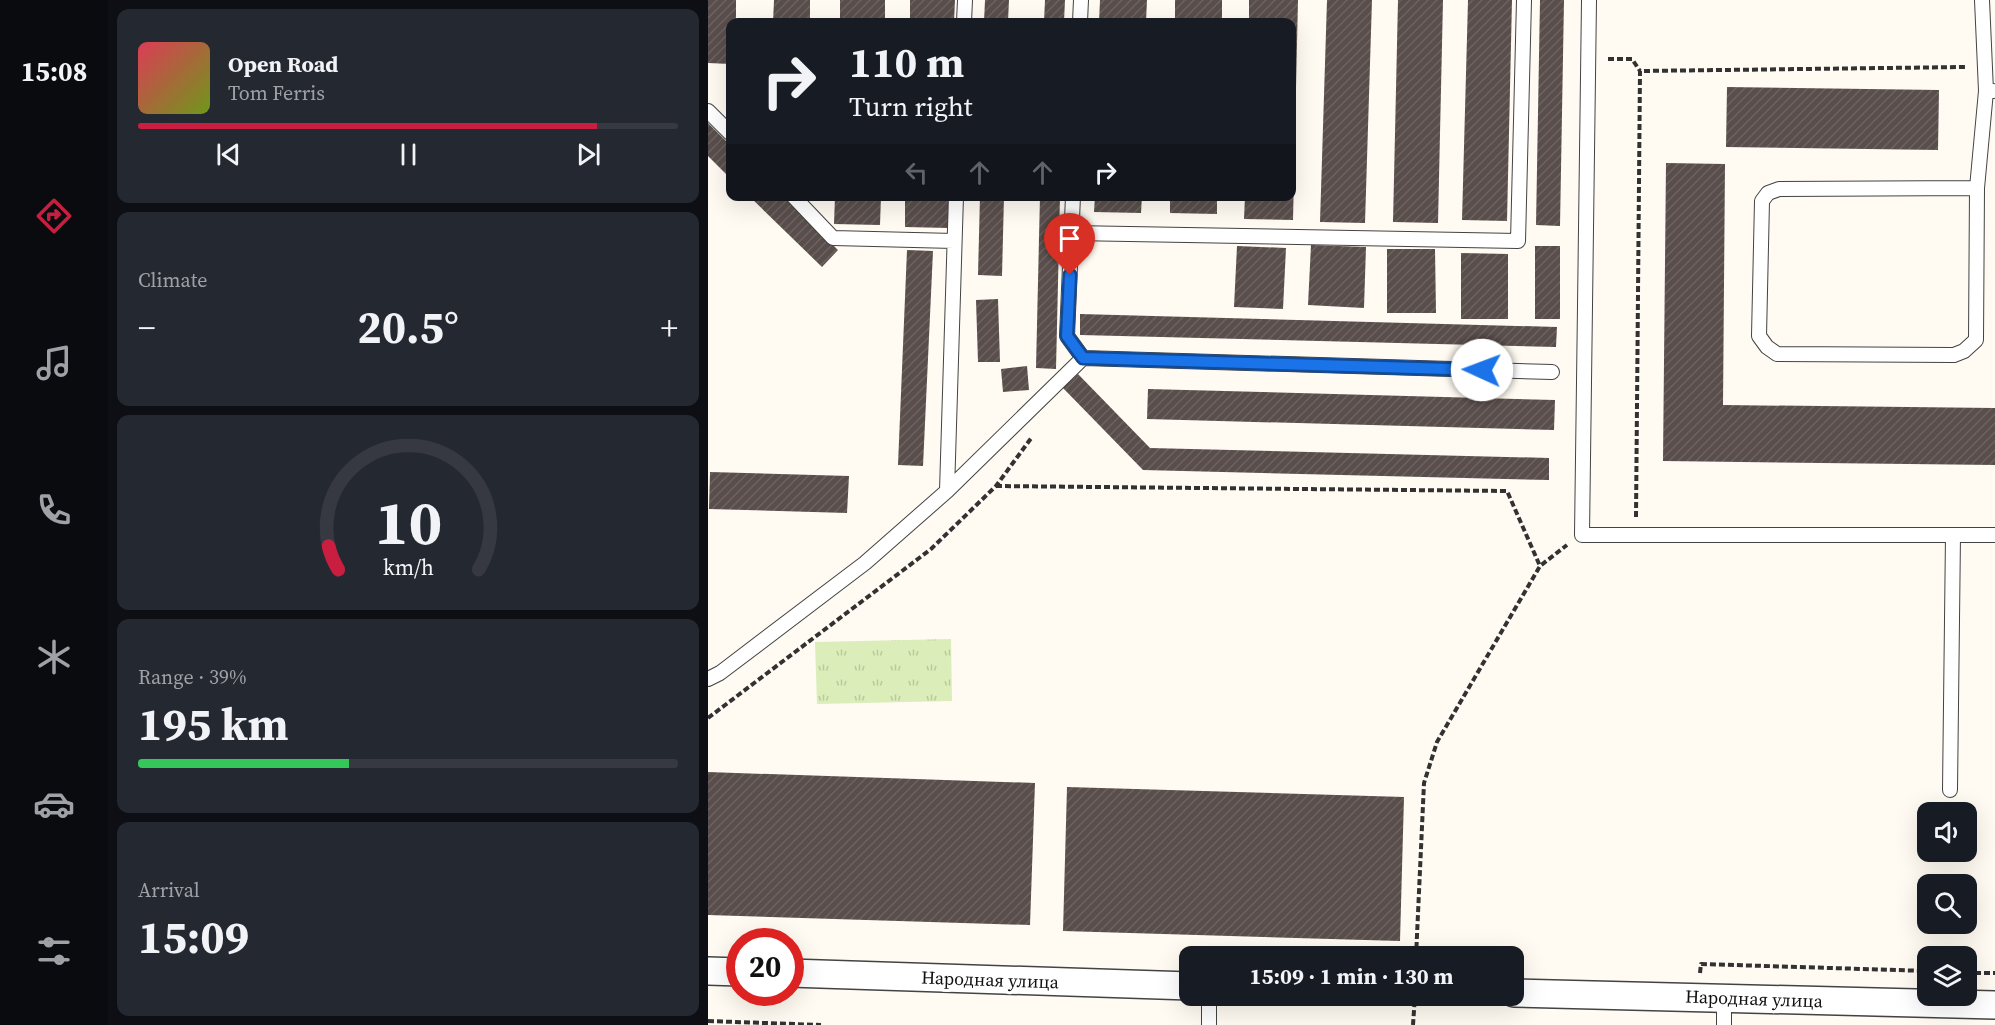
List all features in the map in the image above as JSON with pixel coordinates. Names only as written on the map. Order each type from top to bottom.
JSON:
[{"type":"street","points":[[708,971],[726,972]]},
{"type":"street","name":"Народная улица","points":[[804,973],[1179,986]]},
{"type":"street","name":"Народная улица","points":[[1524,994],[1724,1012],[1995,1005]]},
{"type":"lane","points":[[963,18],[964,0]]},
{"type":"lane","points":[[1080,18],[1081,0]]},
{"type":"lane","points":[[1072,233],[1518,241],[1524,0]]},
{"type":"lane","points":[[1589,0],[1582,535],[1995,535]]},
{"type":"lane","points":[[1977,188],[1779,189],[1768,194],[1762,201],[1759,336],[1767,347],[1777,354],[1954,355],[1964,351],[1976,340],[1977,188],[1990,91],[1985,67],[1982,0]]},
{"type":"lane","points":[[708,111],[726,129]]},
{"type":"lane","points":[[798,201],[834,238],[954,241]]},
{"type":"lane","points":[[947,491],[956,201]]},
{"type":"lane","points":[[1073,201],[1067,336],[1083,358]]},
{"type":"lane","points":[[708,680],[865,563],[947,491],[1083,358],[1552,372]]},
{"type":"lane","points":[[1950,790],[1953,535]]},
{"type":"lane","points":[[1209,1006],[1209,1025]]},
{"type":"path","points":[[1588,58],[1632,59],[1640,71],[1636,535]]},
{"type":"path","points":[[1640,71],[1985,67]]},
{"type":"path","points":[[708,718],[931,549],[996,486],[1036,431]]},
{"type":"path","points":[[996,486],[1507,490],[1540,566]]},
{"type":"path","points":[[1417,946],[1424,783],[1437,742],[1540,566],[1582,535]]},
{"type":"path","points":[[1977,973],[1995,974]]},
{"type":"path","points":[[1413,1025],[1414,1006]]},
{"type":"path","points":[[708,1021],[821,1025]]},
{"type":"green space","points":[[951,639],[952,701],[817,704],[815,642]]},
{"type":"building","points":[[708,0],[736,0],[736,18],[726,18],[726,64],[708,63]]},
{"type":"building","points":[[774,0],[810,0],[810,18],[773,18]]},
{"type":"building","points":[[840,0],[885,0],[885,18],[840,18]]},
{"type":"building","points":[[910,0],[955,0],[954,18],[910,18]]},
{"type":"building","points":[[985,0],[1009,0],[1008,18],[984,18]]},
{"type":"building","points":[[1045,0],[1065,0],[1064,18],[1044,18]]},
{"type":"building","points":[[1100,0],[1147,0],[1146,18],[1099,18]]},
{"type":"building","points":[[1175,0],[1222,0],[1222,18],[1175,18]]},
{"type":"building","points":[[1249,0],[1298,0],[1296,88],[1296,18],[1249,18]]},
{"type":"building","points":[[1327,0],[1372,0],[1365,223],[1320,222]]},
{"type":"building","points":[[1398,0],[1443,0],[1438,223],[1393,222]]},
{"type":"building","points":[[1468,0],[1512,0],[1507,221],[1462,220]]},
{"type":"building","points":[[1540,0],[1564,0],[1560,226],[1536,225]]},
{"type":"building","points":[[1727,87],[1939,90],[1938,150],[1726,147]]},
{"type":"building","points":[[708,123],[726,141],[726,174],[708,156]]},
{"type":"building","points":[[1666,163],[1725,164],[1723,405],[1995,408],[1995,465],[1663,461]]},
{"type":"building","points":[[754,201],[788,201],[838,250],[822,267]]},
{"type":"building","points":[[835,201],[881,201],[880,225],[834,224]]},
{"type":"building","points":[[905,201],[950,201],[949,228],[905,227]]},
{"type":"building","points":[[980,201],[1004,201],[1002,276],[978,275]]},
{"type":"building","points":[[1040,201],[1060,201],[1056,369],[1036,368]]},
{"type":"building","points":[[1095,201],[1142,201],[1141,213],[1094,212]]},
{"type":"building","points":[[1170,201],[1217,201],[1217,214],[1170,213]]},
{"type":"building","points":[[1245,201],[1293,201],[1293,220],[1244,219]]},
{"type":"building","points":[[1311,245],[1366,247],[1364,308],[1308,305]]},
{"type":"building","points":[[1237,246],[1286,248],[1283,309],[1234,307]]},
{"type":"building","points":[[1535,246],[1560,246],[1560,319],[1535,319]]},
{"type":"building","points":[[1387,249],[1435,249],[1436,313],[1387,313]]},
{"type":"building","points":[[907,250],[933,251],[923,466],[898,465]]},
{"type":"building","points":[[1461,253],[1508,254],[1508,319],[1461,319]]},
{"type":"building","points":[[998,299],[1000,362],[978,362],[976,300]]},
{"type":"building","points":[[1080,314],[1557,327],[1556,347],[1080,335]]},
{"type":"building","points":[[1027,366],[1029,390],[1003,392],[1001,369]]},
{"type":"building","points":[[1078,374],[1150,448],[1549,458],[1549,480],[1143,470],[1063,388]]},
{"type":"building","points":[[1148,389],[1555,400],[1554,430],[1147,419]]},
{"type":"building","points":[[710,472],[849,476],[847,513],[709,509]]},
{"type":"building","points":[[708,772],[1035,783],[1030,925],[708,915]]},
{"type":"building","points":[[1067,787],[1404,797],[1400,941],[1063,931]]},
{"type":"route","points":[[1070,275],[1067,336],[1083,358],[1482,370]]}]
